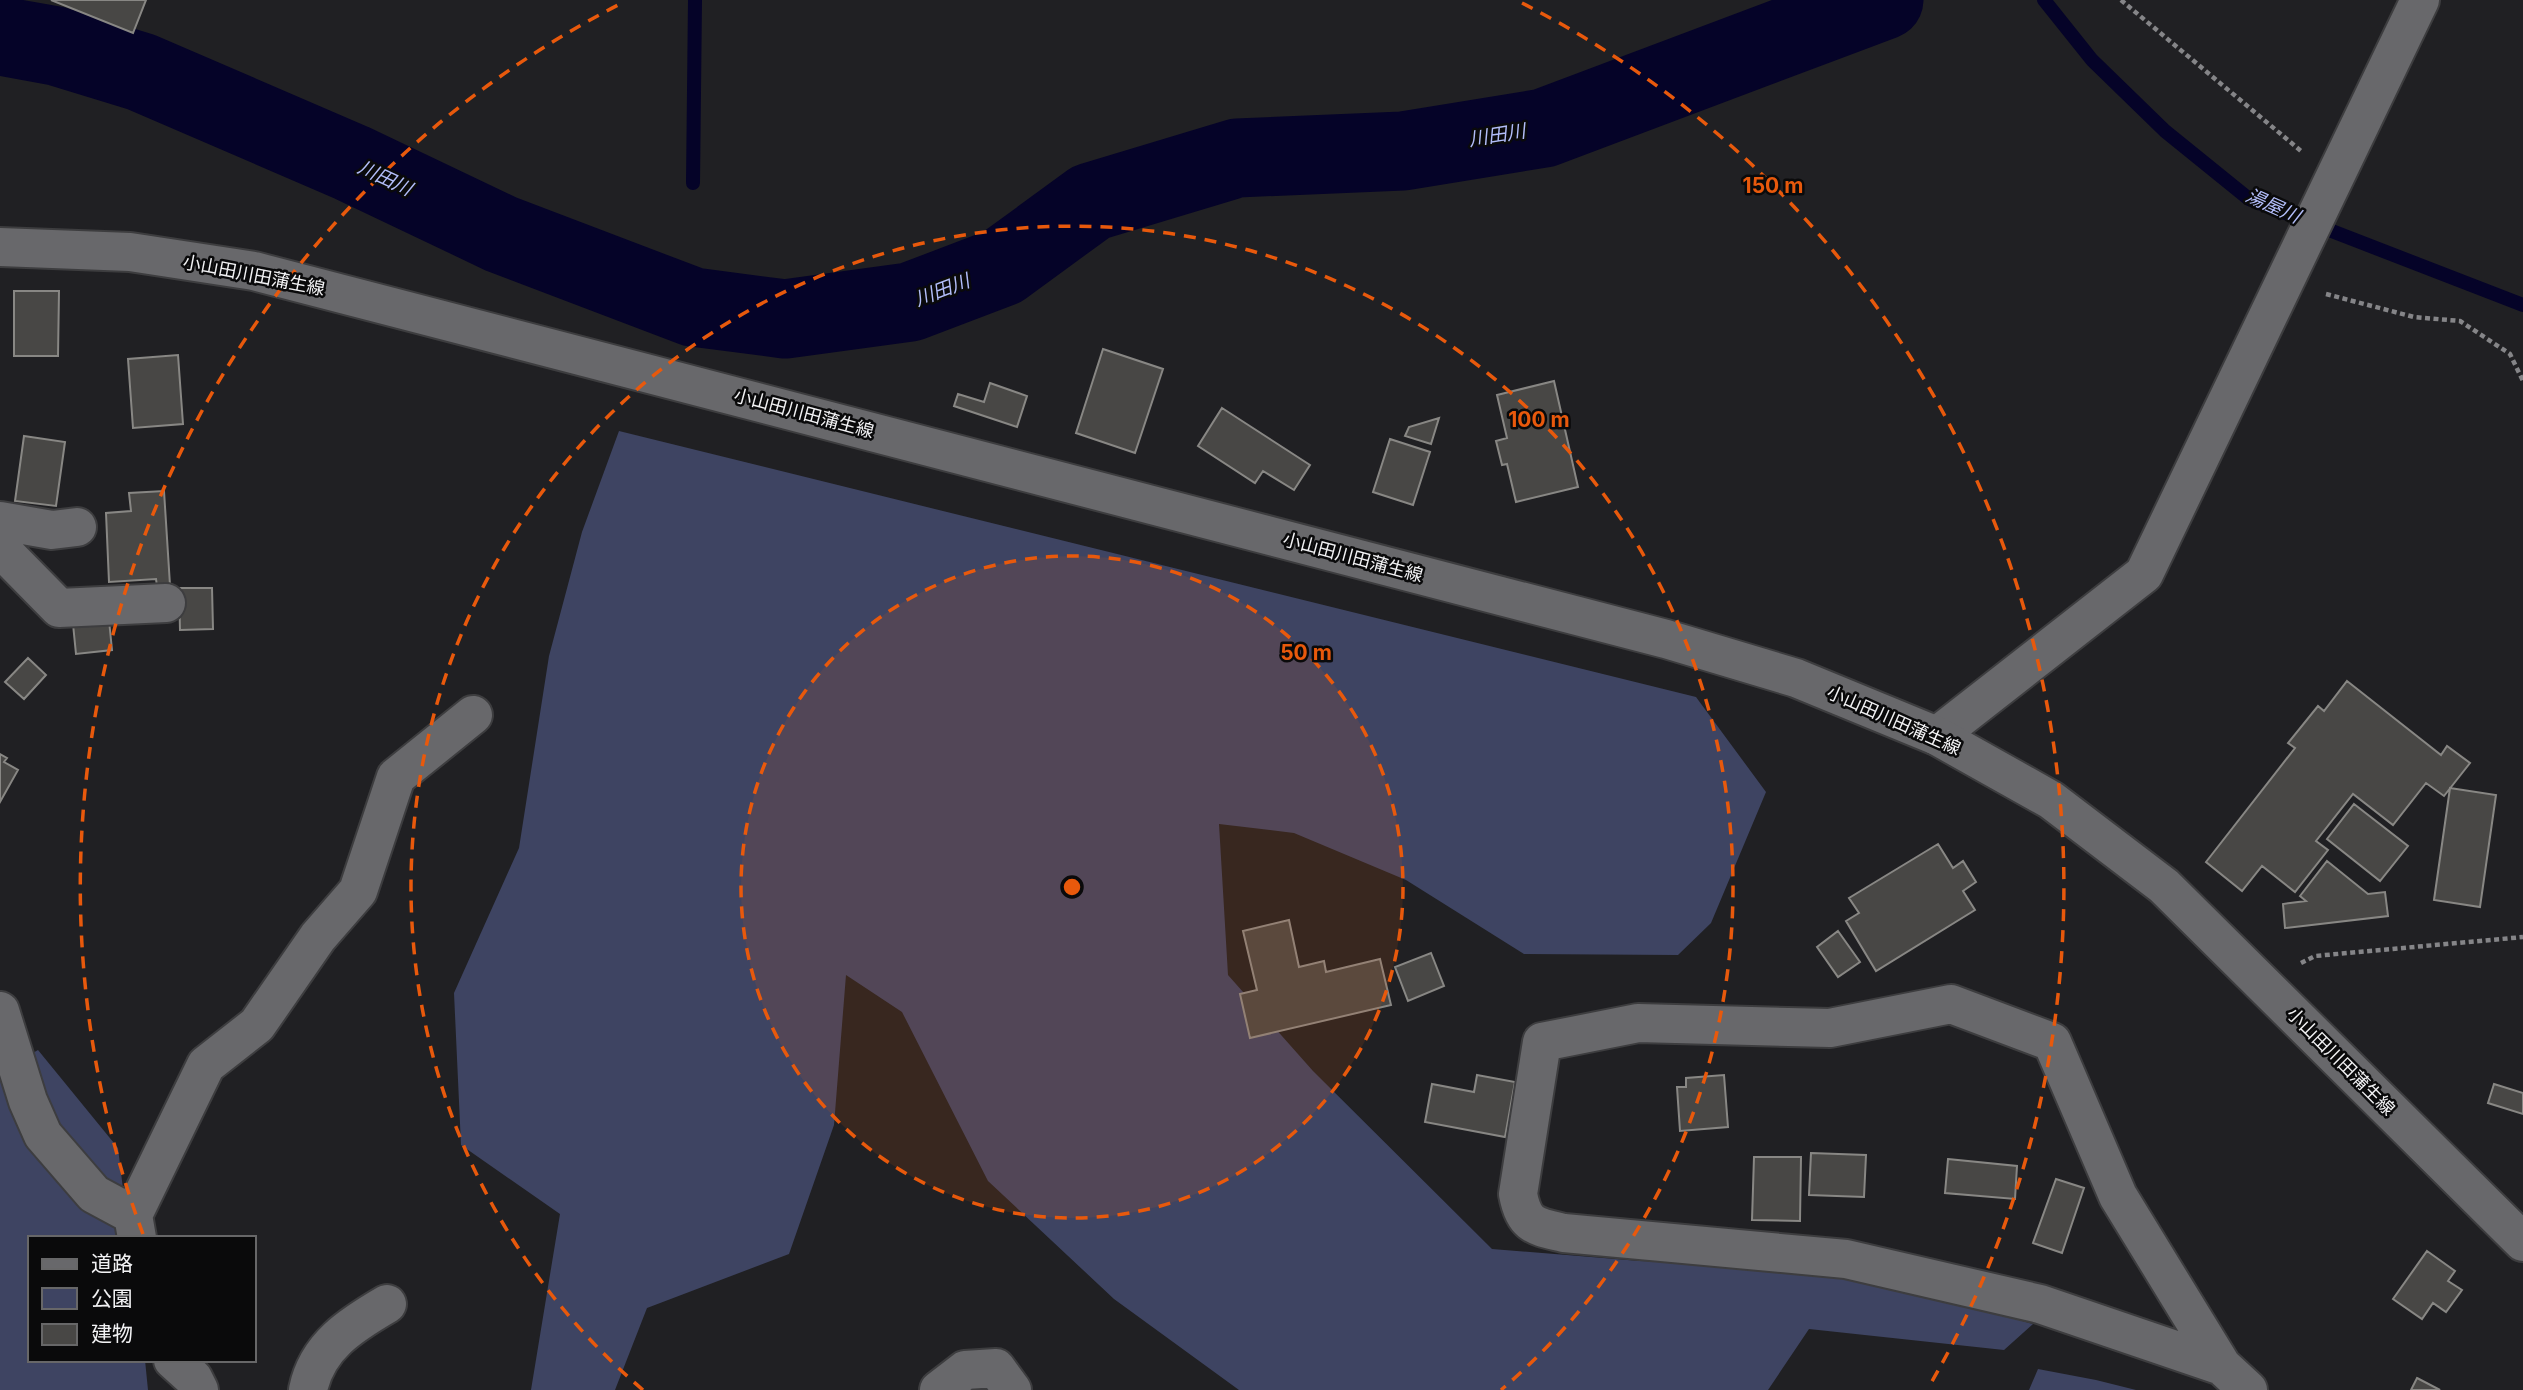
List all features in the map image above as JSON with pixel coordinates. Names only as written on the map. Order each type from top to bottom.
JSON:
[{"type":"street","points":[[1937,736],[2144,574],[2420,0]]},
{"type":"street","name":"小山田川田蒲生線","points":[[0,247],[130,252],[254,271],[1666,639],[1796,678],[1937,736],[2051,800],[2164,886],[2523,1242]]},
{"type":"street","points":[[0,521],[52,530],[77,527]]},
{"type":"street","points":[[0,548],[59,608],[166,603]]},
{"type":"street","points":[[0,1012],[28,1101],[43,1135],[94,1194],[135,1227],[206,1065],[257,1026],[317,937],[358,891],[396,777],[473,715]]},
{"type":"street","points":[[1951,1004],[2052,1042],[2118,1196],[2235,1378],[2040,1304],[1846,1259],[1564,1233],[1535,1226],[1521,1214],[1518,1194],[1542,1042],[1638,1023],[1830,1028],[1951,1004]]},
{"type":"street","points":[[308,1390],[311,1376],[330,1344],[351,1325],[387,1304]]},
{"type":"street","points":[[939,1390],[965,1370],[996,1368],[1012,1390]]},
{"type":"path","points":[[2122,0],[2334,179]]},
{"type":"path","points":[[2284,283],[2414,317],[2460,321],[2510,354],[2523,381]]},
{"type":"path","points":[[2262,981],[2315,956],[2523,937]]},
{"type":"green space","points":[[619,431],[1696,697],[1766,792],[1711,923],[1678,955],[1524,954],[1406,880],[1294,833],[1219,824],[1228,975],[1313,1071],[1492,1249],[1640,1261],[1823,1266],[2033,1324],[2004,1350],[1809,1329],[1768,1390],[1239,1390],[1114,1299],[988,1181],[902,1012],[846,975],[834,1125],[789,1254],[647,1308],[615,1390],[531,1390],[560,1214],[461,1145],[454,993],[519,848],[549,656],[582,532]]},
{"type":"green space","points":[[38,1050],[118,1148],[129,1236],[28,1236],[28,1362],[145,1362],[148,1390],[0,1390],[0,1072]]},
{"type":"green space","points":[[2038,1369],[2096,1380],[2136,1390],[2029,1390]]},
{"type":"building","points":[[51,0],[146,0],[133,33]]},
{"type":"building","points":[[14,291],[59,291],[58,356],[14,356]]},
{"type":"building","points":[[1103,349],[1163,369],[1135,453],[1076,433]]},
{"type":"building","points":[[178,355],[183,424],[133,428],[128,359]]},
{"type":"building","points":[[1554,381],[1578,487],[1516,502],[1507,464],[1502,465],[1496,441],[1507,438],[1497,395]]},
{"type":"building","points":[[990,383],[1027,396],[1017,427],[954,406],[958,394],[984,402]]},
{"type":"building","points":[[1222,408],[1310,465],[1294,490],[1263,471],[1255,483],[1198,446]]},
{"type":"building","points":[[1439,418],[1431,444],[1405,436],[1409,427]]},
{"type":"building","points":[[24,436],[65,442],[56,506],[15,501]]},
{"type":"building","points":[[1390,439],[1430,452],[1413,505],[1373,492]]},
{"type":"building","points":[[164,491],[170,585],[157,586],[156,579],[109,582],[106,513],[131,511],[129,493]]},
{"type":"building","points":[[179,588],[212,588],[213,629],[180,630]]},
{"type":"building","points":[[109,620],[112,650],[76,654],[73,624]]},
{"type":"building","points":[[28,658],[46,675],[24,699],[5,682]]},
{"type":"building","points":[[2347,681],[2441,755],[2447,746],[2470,763],[2444,796],[2426,783],[2393,825],[2353,794],[2316,841],[2328,850],[2295,892],[2262,866],[2242,891],[2206,862],[2295,748],[2288,743],[2318,706],[2324,711]]},
{"type":"building","points":[[0,754],[7,758],[4,762],[18,770],[0,802]]},
{"type":"building","points":[[2450,788],[2496,795],[2480,907],[2434,900]]},
{"type":"building","points":[[2354,804],[2408,846],[2380,881],[2327,839]]},
{"type":"building","points":[[1938,844],[1953,868],[1963,861],[1976,882],[1963,891],[1975,910],[1876,971],[1846,921],[1859,913],[1849,898]]},
{"type":"building","points":[[2327,861],[2368,894],[2385,892],[2388,916],[2285,928],[2283,904],[2306,901],[2300,896]]},
{"type":"building","points":[[1289,920],[1299,967],[1324,961],[1326,972],[1380,959],[1391,1005],[1250,1038],[1240,994],[1257,990],[1243,931]]},
{"type":"building","points":[[1838,931],[1860,962],[1838,977],[1817,947]]},
{"type":"building","points":[[1431,953],[1444,986],[1408,1001],[1395,967]]},
{"type":"building","points":[[1477,1075],[1515,1082],[1505,1137],[1425,1122],[1432,1084],[1474,1092]]},
{"type":"building","points":[[1724,1075],[1728,1127],[1680,1131],[1677,1087],[1686,1087],[1686,1078]]},
{"type":"building","points":[[2494,1084],[2523,1093],[2523,1114],[2488,1103]]},
{"type":"building","points":[[1811,1153],[1866,1155],[1864,1197],[1809,1195]]},
{"type":"building","points":[[1754,1157],[1801,1157],[1800,1221],[1752,1220]]},
{"type":"building","points":[[1948,1159],[2017,1166],[2015,1199],[1945,1193]]},
{"type":"building","points":[[2056,1179],[2084,1188],[2062,1253],[2033,1243]]},
{"type":"building","points":[[2427,1251],[2455,1271],[2448,1281],[2462,1290],[2446,1312],[2433,1303],[2422,1319],[2393,1299]]},
{"type":"building","points":[[2417,1378],[2440,1390],[2411,1390]]},
{"type":"waterway","points":[[693,183],[695,0]]},
{"type":"waterway","name":"川田川","points":[[0,36],[56,46],[141,72],[352,163],[501,234],[693,307],[785,319],[910,302],[1002,267],[1091,202],[1237,158],[1403,151],[1544,128],[1884,0]]},
{"type":"waterway","name":"湯屋川","points":[[2044,0],[2092,60],[2165,131],[2249,199],[2523,305]]}]
